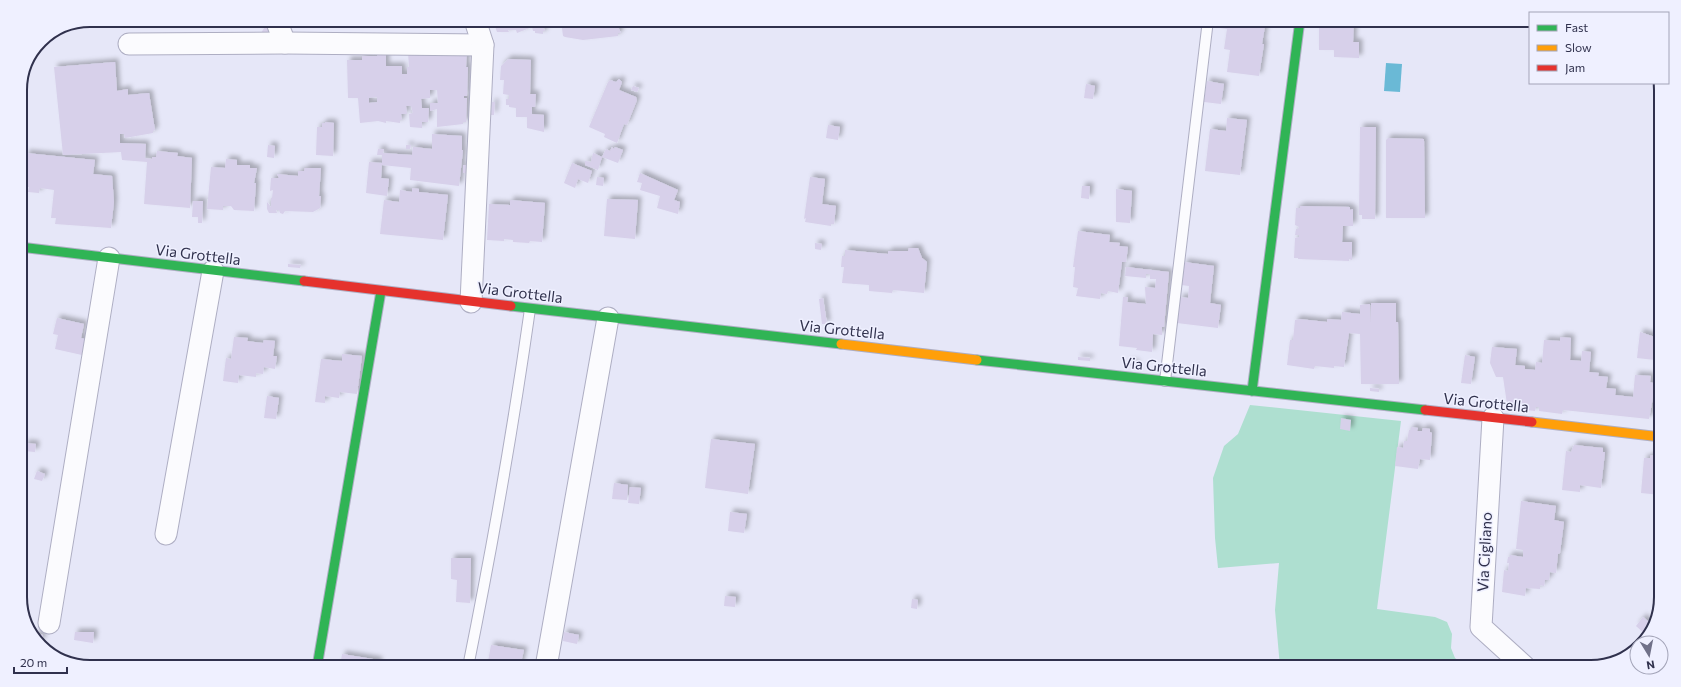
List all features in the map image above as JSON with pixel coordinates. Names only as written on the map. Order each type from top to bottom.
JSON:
[{"type":"street","points":[[279,27],[285,43]]},
{"type":"street","points":[[471,302],[483,45],[477,27]]},
{"type":"street","points":[[1252,391],[1299,27]]},
{"type":"street","points":[[128,44],[285,43],[483,45]]},
{"type":"street","name":"Via Grottella","points":[[27,248],[530,309],[1654,436]]},
{"type":"street","points":[[49,623],[109,258]]},
{"type":"street","points":[[166,534],[213,270]]},
{"type":"street","points":[[318,660],[380,291]]},
{"type":"street","points":[[547,660],[608,318]]},
{"type":"street","name":"Via Cigliano","points":[[1493,418],[1481,627],[1517,660]]},
{"type":"lane","points":[[1165,381],[1207,27]]},
{"type":"lane","points":[[469,660],[489,561],[520,380],[530,309]]},
{"type":"green space","points":[[1250,405],[1401,421],[1377,609],[1435,617],[1447,622],[1452,634],[1451,648],[1455,658],[1458,660],[1279,660],[1275,610],[1279,563],[1218,568],[1215,538],[1213,478],[1224,446],[1238,434]]},
{"type":"water","points":[[1386,63],[1402,64],[1400,92],[1384,91]]},
{"type":"building","points":[[265,27],[267,27],[270,33],[261,33]]},
{"type":"building","points":[[495,27],[532,27],[517,33],[516,30],[508,30],[509,32],[497,32]]},
{"type":"building","points":[[532,27],[544,27],[545,31],[543,31],[543,34],[535,33],[535,31],[533,31]]},
{"type":"building","points":[[562,27],[618,27],[621,33],[618,33],[618,36],[583,40],[563,36]]},
{"type":"building","points":[[1213,27],[1265,27],[1259,76],[1227,72],[1230,50],[1224,49],[1227,29]]},
{"type":"building","points":[[1319,27],[1354,27],[1353,42],[1359,42],[1359,58],[1334,57],[1334,50],[1319,50]]},
{"type":"building","points":[[467,48],[467,96],[464,96],[464,98],[467,98],[466,122],[463,122],[463,124],[437,127],[437,109],[430,111],[430,103],[438,103],[437,90],[430,90],[430,98],[421,99],[422,108],[429,108],[428,122],[422,122],[422,128],[410,127],[409,114],[413,113],[411,106],[406,106],[407,114],[401,114],[402,120],[400,120],[400,123],[386,121],[386,123],[378,121],[360,123],[358,98],[348,98],[347,60],[362,60],[362,56],[377,56],[377,51],[386,52],[386,66],[402,66],[402,74],[407,74],[407,67],[409,67],[408,52]],"holes":[[[377,97],[377,102],[369,103],[369,98]]]},
{"type":"building","points":[[508,59],[531,60],[530,94],[536,94],[535,107],[532,107],[532,114],[544,115],[544,132],[527,128],[527,117],[516,117],[516,108],[506,105],[506,99],[509,99],[509,95],[503,94],[504,80],[500,80],[501,66]]},
{"type":"building","points":[[115,62],[117,91],[128,89],[128,95],[149,93],[155,130],[153,133],[125,138],[124,134],[120,134],[120,143],[146,144],[145,158],[152,159],[152,157],[156,157],[157,151],[178,153],[177,156],[192,158],[190,208],[144,204],[147,162],[122,160],[121,152],[63,155],[54,67]]},
{"type":"building","points":[[619,79],[622,82],[619,90],[636,97],[637,100],[627,125],[624,124],[617,143],[604,137],[605,134],[589,127],[608,82],[610,80],[616,82]]},
{"type":"building","points":[[1207,81],[1224,84],[1221,104],[1204,102]]},
{"type":"building","points":[[1086,84],[1095,86],[1093,99],[1084,98]]},
{"type":"building","points":[[633,86],[639,88],[637,92],[631,90]]},
{"type":"building","points":[[492,102],[495,102],[494,115],[491,115]]},
{"type":"building","points":[[1227,118],[1247,120],[1240,175],[1205,171],[1210,129],[1226,131]]},
{"type":"building","points":[[322,123],[334,123],[333,156],[316,155],[317,127],[322,127]]},
{"type":"building","points":[[828,125],[840,127],[838,140],[826,138]]},
{"type":"building","points":[[1360,127],[1376,127],[1375,219],[1362,219],[1362,215],[1359,215]]},
{"type":"building","points":[[432,134],[462,136],[463,150],[459,186],[410,180],[411,168],[382,165],[381,178],[389,179],[387,196],[366,193],[369,162],[382,163],[382,155],[377,155],[378,149],[384,149],[383,153],[412,155],[413,147],[432,149]]},
{"type":"building","points":[[1388,138],[1424,139],[1425,218],[1386,218],[1386,140]]},
{"type":"building","points":[[268,145],[275,146],[274,158],[267,157]]},
{"type":"building","points":[[406,145],[411,145],[410,149],[406,149]]},
{"type":"building","points":[[612,147],[614,149],[615,147],[623,150],[618,163],[602,157],[606,149],[610,151]]},
{"type":"building","points":[[27,153],[95,160],[93,174],[112,176],[114,202],[111,228],[55,224],[56,218],[51,218],[54,190],[40,188],[39,193],[28,192],[29,187],[27,187]]},
{"type":"building","points":[[593,153],[602,157],[598,170],[585,165],[585,161],[591,162]]},
{"type":"building","points":[[226,159],[237,160],[237,165],[250,165],[250,168],[257,168],[254,183],[256,183],[254,211],[234,210],[231,206],[223,206],[223,210],[207,209],[211,167],[225,168]]},
{"type":"building","points":[[572,163],[592,171],[588,183],[578,179],[575,188],[564,183]]},
{"type":"building","points":[[463,165],[466,165],[466,173],[463,173]]},
{"type":"building","points":[[305,168],[321,168],[319,196],[321,196],[320,208],[313,212],[285,211],[283,214],[280,213],[279,210],[276,210],[277,213],[269,213],[267,209],[267,202],[271,207],[273,190],[270,191],[271,178],[279,178],[277,174],[298,176],[298,171],[304,171]]},
{"type":"building","points":[[640,173],[678,190],[674,200],[680,202],[678,214],[657,208],[660,196],[640,190],[642,183],[637,182]]},
{"type":"building","points":[[597,177],[604,178],[603,186],[596,185]]},
{"type":"building","points":[[810,177],[825,179],[822,204],[836,206],[834,224],[831,224],[831,226],[805,222],[806,218],[804,219]]},
{"type":"building","points":[[1082,186],[1090,186],[1089,199],[1081,198]]},
{"type":"building","points":[[412,188],[419,189],[419,192],[448,195],[443,240],[380,234],[384,200],[399,202],[400,190],[412,192]]},
{"type":"building","points":[[1116,189],[1132,191],[1130,223],[1116,222]]},
{"type":"building","points":[[607,199],[638,200],[635,239],[604,236]]},
{"type":"building","points":[[510,200],[545,203],[542,242],[513,242],[513,240],[504,239],[504,241],[487,240],[489,204],[510,205]]},
{"type":"building","points":[[193,201],[203,201],[202,223],[198,223],[198,217],[192,217]]},
{"type":"building","points":[[1300,206],[1350,207],[1350,210],[1353,209],[1353,226],[1343,226],[1342,242],[1352,242],[1352,260],[1294,258],[1295,238],[1299,237],[1299,235],[1295,235],[1296,229],[1299,227],[1295,225],[1296,208],[1300,208]]},
{"type":"building","points":[[1078,231],[1110,235],[1109,242],[1120,243],[1119,246],[1128,247],[1126,262],[1122,262],[1118,293],[1108,291],[1107,294],[1101,293],[1100,299],[1076,296],[1078,288],[1073,287],[1075,267],[1073,267]]},
{"type":"building","points":[[815,243],[822,244],[821,250],[815,249]]},
{"type":"building","points":[[909,248],[918,248],[922,258],[927,262],[924,293],[893,290],[892,293],[869,291],[869,285],[842,283],[844,267],[841,267],[842,256],[845,256],[845,250],[888,254],[888,251],[908,251]]},
{"type":"building","points":[[1184,262],[1214,266],[1210,303],[1221,305],[1218,328],[1177,323],[1180,297],[1188,298],[1189,286],[1181,285]]},
{"type":"building","points":[[288,264],[301,265],[300,268],[288,267]]},
{"type":"building","points":[[1126,267],[1169,272],[1164,327],[1162,327],[1162,335],[1153,334],[1152,352],[1136,350],[1137,348],[1119,346],[1123,297],[1128,297],[1127,302],[1146,304],[1145,287],[1155,288],[1156,279],[1150,279],[1150,274],[1146,274],[1146,278],[1125,276]]},
{"type":"building","points":[[823,298],[827,324],[822,324],[819,299]]},
{"type":"building","points":[[1371,303],[1396,303],[1396,322],[1398,322],[1399,384],[1361,384],[1360,334],[1349,333],[1344,367],[1334,366],[1334,368],[1315,366],[1314,369],[1287,365],[1290,340],[1293,340],[1295,320],[1299,319],[1327,322],[1327,319],[1341,320],[1342,312],[1360,314],[1360,305],[1370,304],[1371,323]]},
{"type":"building","points":[[57,318],[84,324],[81,338],[85,339],[82,355],[55,349],[58,335],[53,334]]},
{"type":"building","points":[[1640,332],[1654,337],[1654,360],[1637,358]]},
{"type":"building","points":[[234,337],[248,338],[247,341],[263,343],[264,340],[275,341],[273,356],[277,356],[275,369],[264,367],[263,374],[256,373],[256,377],[239,375],[238,383],[223,381],[226,358],[231,359]]},
{"type":"building","points":[[1560,337],[1571,338],[1570,360],[1581,361],[1582,351],[1591,352],[1589,372],[1599,373],[1598,376],[1608,377],[1606,388],[1616,389],[1615,395],[1633,397],[1635,375],[1651,376],[1650,382],[1653,383],[1654,392],[1649,419],[1563,410],[1562,414],[1539,411],[1539,407],[1536,407],[1535,411],[1517,409],[1518,405],[1507,404],[1503,377],[1496,377],[1490,363],[1492,347],[1517,349],[1515,365],[1525,366],[1525,369],[1535,370],[1536,362],[1542,363],[1544,340],[1560,341]]},
{"type":"building","points":[[342,354],[362,356],[357,394],[340,392],[339,398],[325,396],[325,403],[315,402],[321,359],[342,361]]},
{"type":"building","points":[[1465,355],[1475,357],[1471,384],[1461,383]]},
{"type":"building","points":[[1078,357],[1090,358],[1090,361],[1078,360]]},
{"type":"building","points":[[1127,362],[1136,363],[1136,366],[1127,365]]},
{"type":"building","points":[[1370,388],[1379,389],[1379,392],[1370,391]]},
{"type":"building","points":[[267,396],[279,398],[276,419],[264,418]]},
{"type":"building","points":[[1341,418],[1351,420],[1350,431],[1340,429]]},
{"type":"building","points":[[1411,427],[1418,428],[1417,431],[1422,431],[1423,428],[1430,429],[1430,432],[1432,433],[1430,460],[1420,459],[1418,469],[1395,466],[1397,447],[1403,448],[1404,441],[1407,441]]},
{"type":"building","points":[[711,439],[755,444],[748,494],[705,488]]},
{"type":"building","points":[[27,443],[36,444],[35,452],[27,451]]},
{"type":"building","points":[[1574,445],[1603,448],[1603,452],[1605,452],[1601,488],[1580,485],[1580,492],[1562,490],[1566,451],[1571,452]]},
{"type":"building","points":[[1654,455],[1654,494],[1641,493],[1644,458],[1650,458],[1650,456]]},
{"type":"building","points":[[37,471],[45,474],[42,481],[34,479]]},
{"type":"building","points":[[614,483],[628,485],[627,500],[612,499]]},
{"type":"building","points":[[630,487],[641,488],[639,504],[628,503]]},
{"type":"building","points":[[1521,501],[1556,506],[1554,520],[1564,522],[1556,573],[1550,572],[1549,580],[1545,580],[1544,586],[1540,585],[1540,589],[1526,588],[1525,596],[1502,592],[1504,570],[1508,571],[1508,557],[1510,557],[1510,555],[1523,557],[1523,550],[1516,549]]},
{"type":"building","points":[[730,512],[747,514],[744,533],[728,531]]},
{"type":"building","points":[[451,558],[471,558],[470,603],[456,602],[457,580],[451,579]]},
{"type":"building","points":[[725,596],[736,597],[735,607],[724,606]]},
{"type":"building","points":[[912,599],[918,600],[917,609],[911,608]]},
{"type":"building","points":[[1643,617],[1649,622],[1643,632],[1636,626]]},
{"type":"building","points":[[75,632],[94,632],[93,643],[74,640]]},
{"type":"building","points":[[564,632],[579,635],[577,644],[563,641]]},
{"type":"building","points":[[491,645],[524,650],[522,660],[488,660]]},
{"type":"building","points":[[342,654],[379,660],[341,660]]},
{"type":"traffic: fast","points":[[1252,391],[1299,27]]},
{"type":"traffic: fast","points":[[27,248],[304,281]]},
{"type":"traffic: fast","points":[[318,660],[381,291]]},
{"type":"traffic: fast","points":[[511,306],[841,344]]},
{"type":"traffic: fast","points":[[977,360],[1425,410]]},
{"type":"traffic: slow","points":[[841,344],[977,360]]},
{"type":"traffic: slow","points":[[1532,422],[1654,436]]},
{"type":"traffic: jam","points":[[304,281],[511,306]]},
{"type":"traffic: jam","points":[[1425,410],[1532,422]]}]
